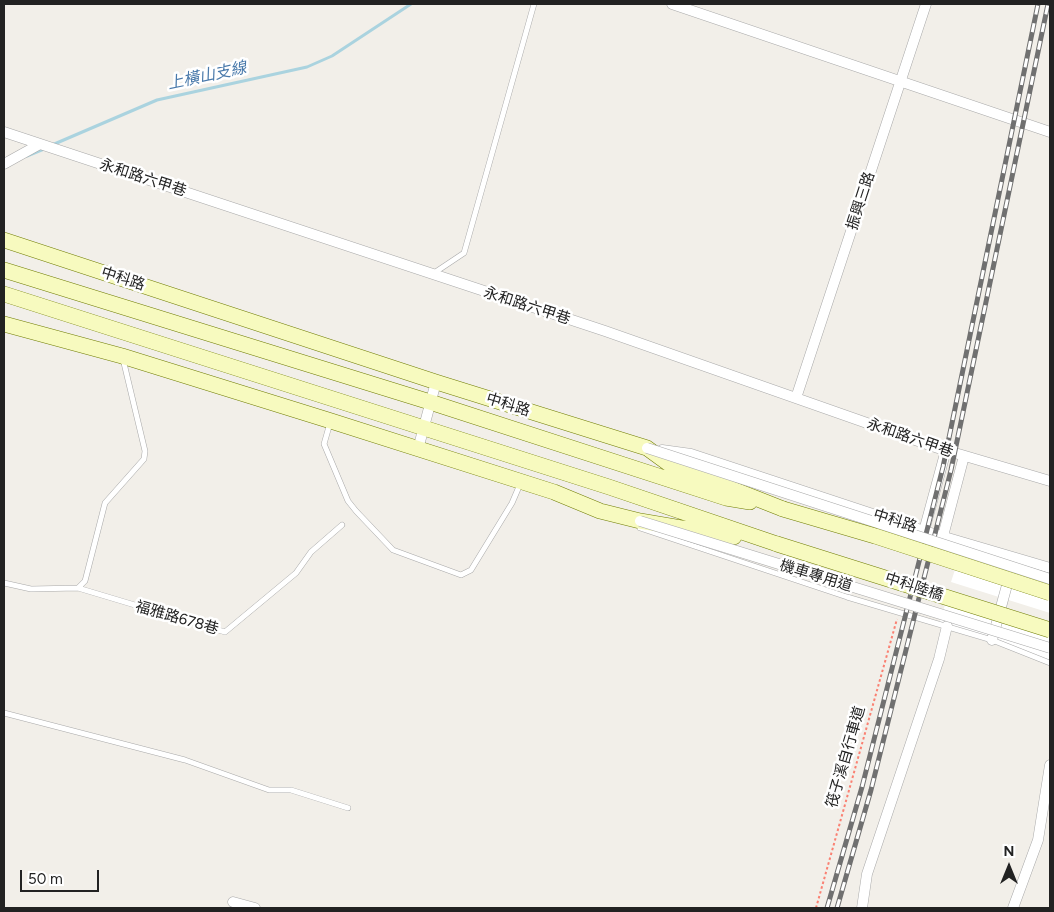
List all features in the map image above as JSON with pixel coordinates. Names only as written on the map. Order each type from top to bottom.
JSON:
[{"type":"street","points":[[672,4],[1050,132]]},
{"type":"street","name":"振興三路","points":[[796,398],[926,4]]},
{"type":"street","name":"永和路六甲巷","points":[[4,132],[432,274],[946,450],[1050,481]]},
{"type":"street","points":[[4,164],[40,144]]},
{"type":"street","name":"中科路","points":[[4,240],[436,382],[647,448],[691,454],[924,531],[1050,568]]},
{"type":"street","name":"中科路","points":[[4,270],[430,402],[726,498],[783,509]]},
{"type":"street","points":[[4,294],[777,544]]},
{"type":"street","points":[[4,324],[122,356],[331,421],[521,481],[600,510],[640,521],[777,544]]},
{"type":"street","points":[[418,449],[422,428],[436,382]]},
{"type":"street","points":[[647,448],[669,464],[783,509],[875,536],[1050,593]]},
{"type":"street","points":[[647,448],[1050,578]]},
{"type":"street","points":[[924,531],[946,450]]},
{"type":"street","points":[[943,536],[964,456]]},
{"type":"street","name":"機車專用道","points":[[640,521],[1050,648]]},
{"type":"street","name":"中科陸橋","points":[[777,544],[1050,630]]},
{"type":"street","points":[[992,640],[1015,557]]},
{"type":"street","points":[[862,908],[867,874],[929,693],[947,626]]},
{"type":"street","points":[[1013,908],[1038,840],[1050,765]]},
{"type":"street","points":[[234,902],[255,908]]},
{"type":"lane","points":[[432,274],[464,253],[534,4]]},
{"type":"lane","points":[[78,588],[85,581],[105,504],[144,459],[145,451],[122,356]]},
{"type":"lane","points":[[331,421],[324,444],[348,500],[356,511],[393,550],[461,575],[471,570],[512,503],[521,481]]},
{"type":"lane","points":[[600,510],[687,544],[992,640],[1050,663]]},
{"type":"lane","name":"福雅路678巷","points":[[4,583],[31,589],[78,588],[225,632],[296,573],[311,552],[342,525]]},
{"type":"lane","points":[[4,713],[185,760],[269,790],[292,790],[348,808]]},
{"type":"path","name":"筏子溪自行車道","points":[[816,908],[899,612]]},
{"type":"pier","points":[[963,545],[1050,573],[1050,613],[951,582]]},
{"type":"pier","points":[[950,590],[1050,622],[1050,662],[938,626]]},
{"type":"waterway","name":"上橫山支線","points":[[52,145],[157,100],[307,67],[332,56],[411,4]]},
{"type":"waterway","name":"上橫山支線","points":[[27,156],[44,149]]},
{"type":"railway","points":[[827,908],[862,787],[943,467],[1038,4]]},
{"type":"railway","points":[[837,908],[871,790],[951,470],[1048,4]]}]
